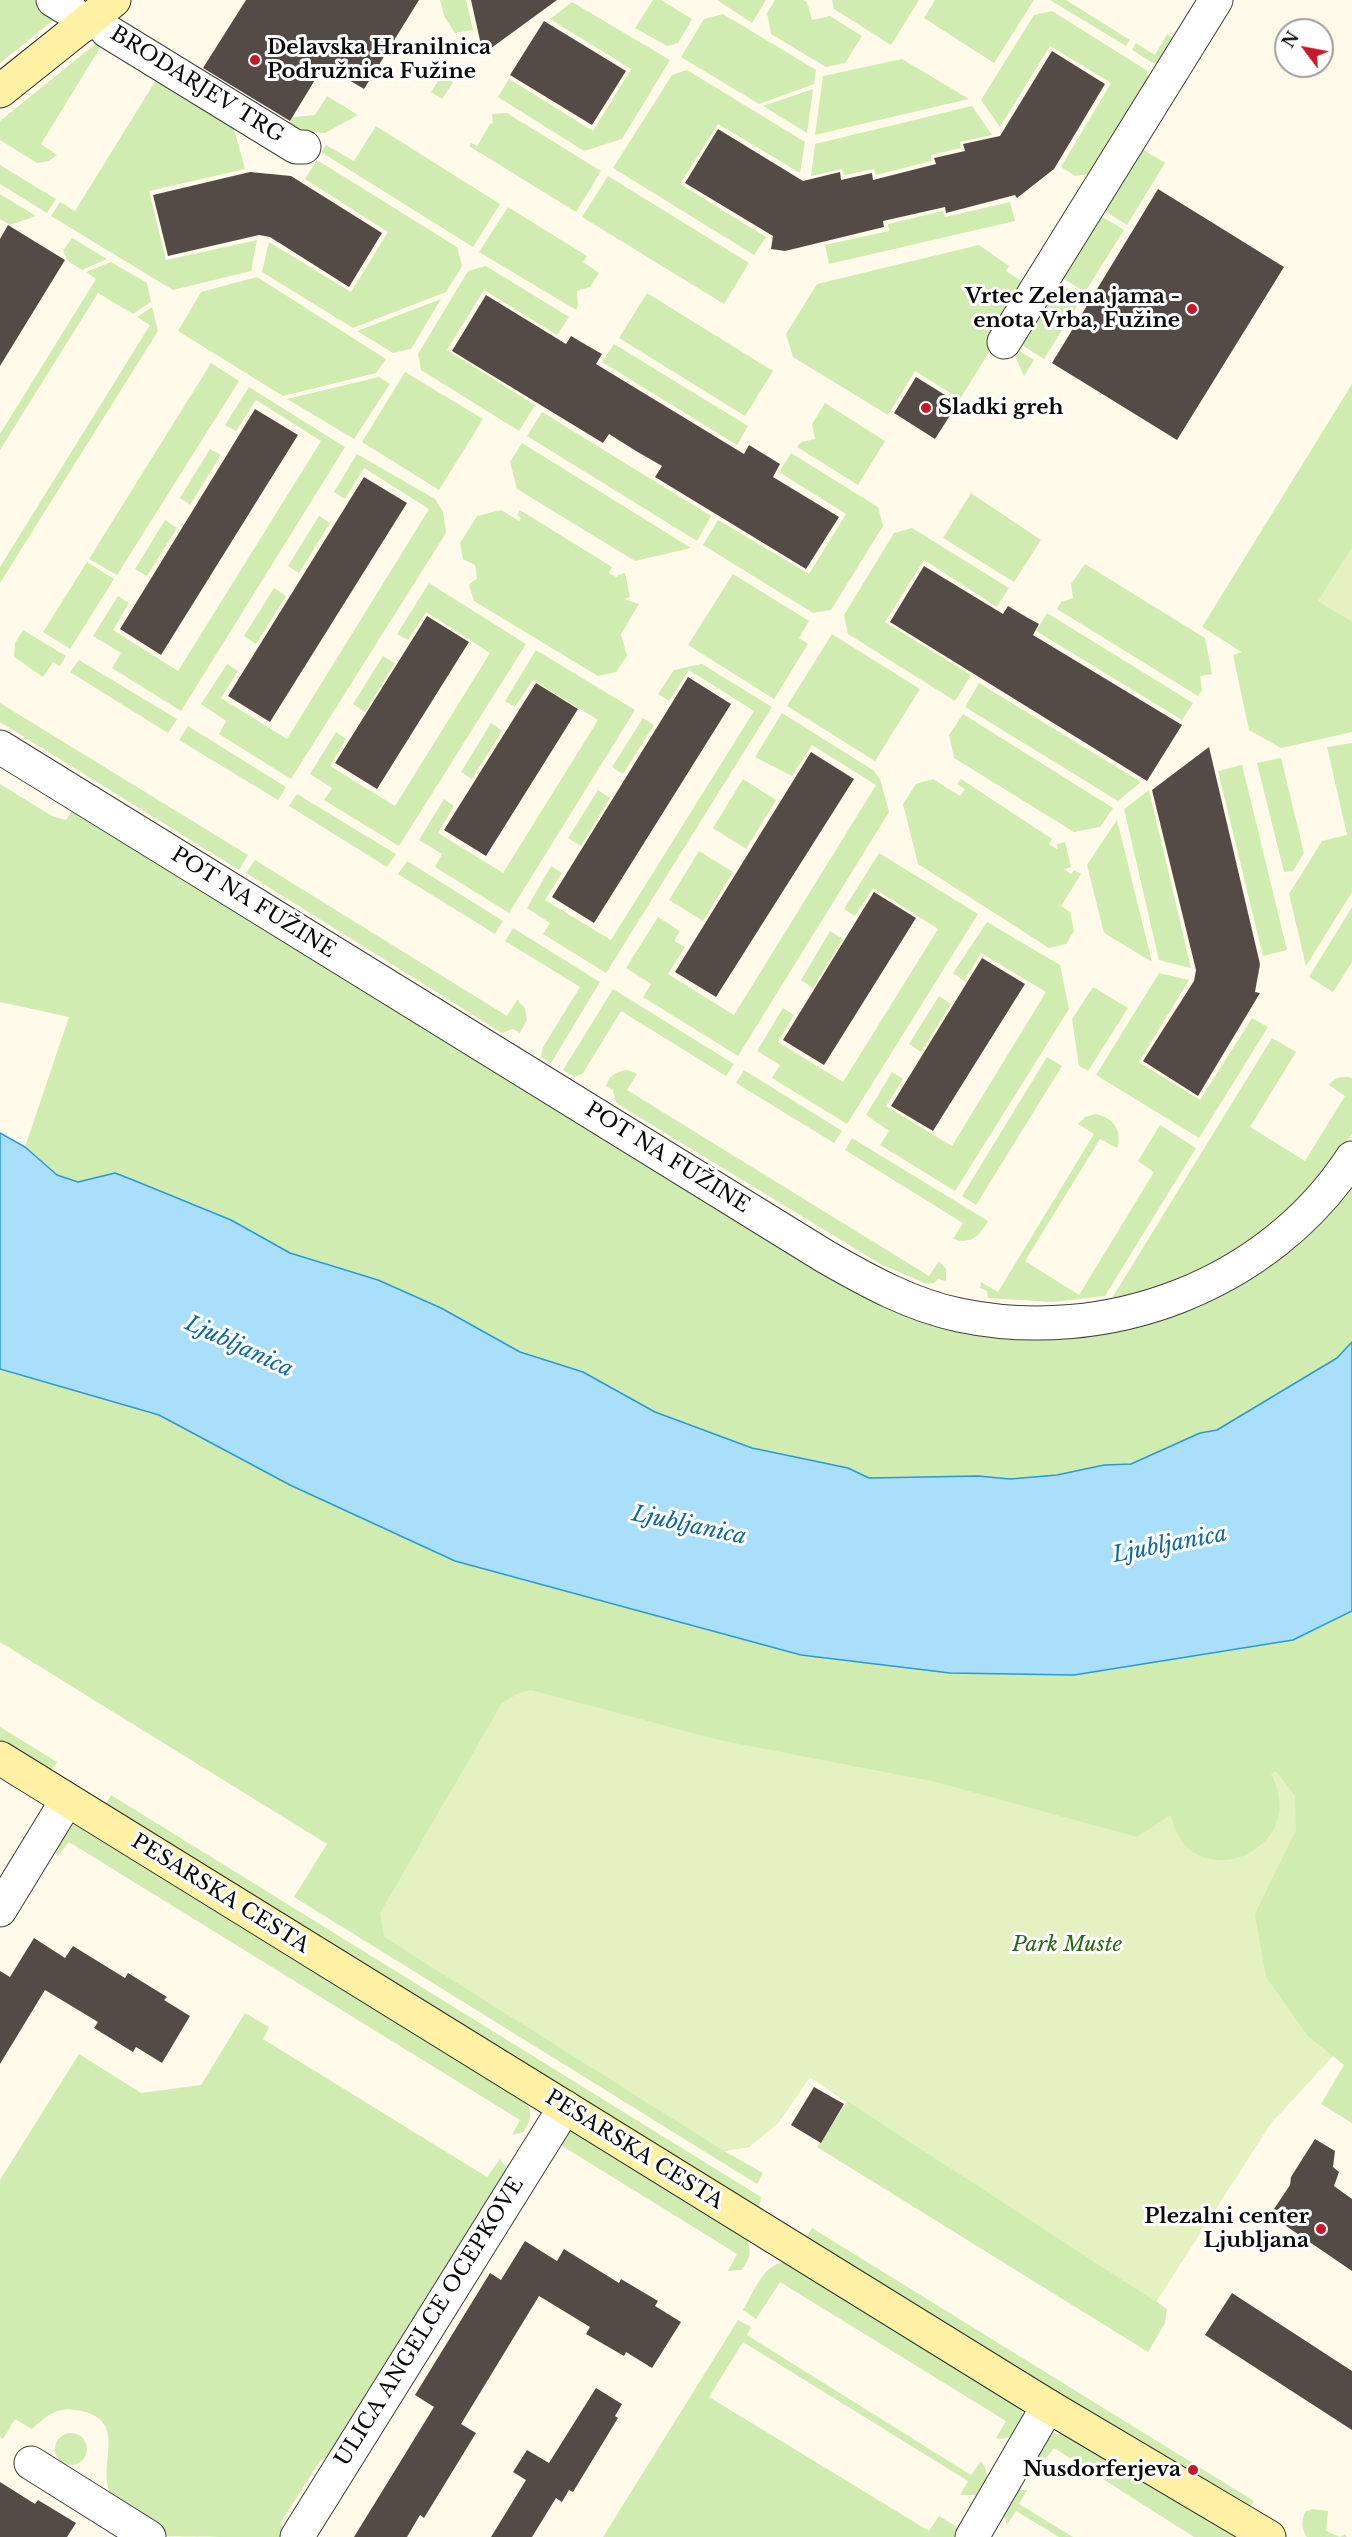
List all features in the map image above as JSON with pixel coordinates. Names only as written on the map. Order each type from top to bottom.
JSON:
[{"type":"street","name":"BRODARJEV TRG","points":[[53,0],[71,11],[97,14],[107,31],[296,147],[304,147]]},
{"type":"street","points":[[1004,342],[1216,0]]},
{"type":"street","points":[[0,91],[97,14]]},
{"type":"street","name":"POT NA FUŽINE","points":[[0,747],[826,1257],[874,1284],[923,1304],[985,1320],[1043,1324],[1116,1316],[1170,1301],[1221,1277],[1268,1247],[1311,1209],[1352,1158]]},
{"type":"street","name":"PESARSKA CESTA","points":[[0,1758],[1048,2406],[1269,2537]]},
{"type":"street","points":[[0,1910],[67,1800]]},
{"type":"street","name":"ULICA ANGELCE OCEPKOVE","points":[[297,2537],[565,2107]]},
{"type":"street","points":[[972,2537],[1048,2406]]},
{"type":"street","points":[[31,2463],[149,2537]]},
{"type":"green space","points":[[0,0],[42,0],[56,18],[0,63]]},
{"type":"green space","points":[[440,0],[466,0],[473,30],[455,33],[444,16]]},
{"type":"green space","points":[[653,0],[661,0],[692,19],[678,43],[667,46],[635,28]]},
{"type":"green space","points":[[717,0],[766,0],[752,23]]},
{"type":"green space","points":[[775,0],[803,0],[807,2],[812,20],[830,16],[862,36],[845,63],[826,67],[771,34],[767,13]]},
{"type":"green space","points":[[832,0],[919,0],[891,45],[834,9]]},
{"type":"green space","points":[[935,0],[1034,0],[994,63],[924,18]]},
{"type":"green space","points":[[1050,0],[1066,0],[1130,40],[1126,46]]},
{"type":"green space","points":[[572,2],[670,60],[622,139],[584,151],[498,97],[509,79],[593,131],[631,69],[550,19]]},
{"type":"green space","points":[[1052,11],[1146,70],[1152,89],[1100,172],[1075,176],[1061,167],[1111,83],[1050,46],[1000,127],[981,100],[1034,15]]},
{"type":"green space","points":[[723,14],[816,70],[814,84],[759,104],[681,57],[704,19]]},
{"type":"green space","points":[[1167,34],[1174,39],[1170,59],[1153,63],[1132,50],[1136,43],[1155,55]]},
{"type":"green space","points":[[104,37],[101,46],[41,144],[57,155],[49,161],[37,163],[0,140],[0,121]]},
{"type":"green space","points":[[902,59],[969,99],[815,135],[823,76]]},
{"type":"green space","points":[[687,70],[805,142],[800,173],[718,124],[680,184],[766,237],[754,255],[613,168],[672,75]]},
{"type":"green space","points":[[442,75],[453,82],[442,99],[431,92]]},
{"type":"green space","points":[[156,80],[230,114],[245,169],[149,191],[166,260],[257,240],[251,271],[173,290],[51,216],[60,202],[75,211]]},
{"type":"green space","points":[[813,89],[807,133],[763,106]]},
{"type":"green space","points":[[327,96],[358,115],[325,133],[284,131],[293,117],[315,115]]},
{"type":"green space","points":[[972,106],[992,135],[960,142],[961,148],[931,155],[931,161],[876,175],[874,169],[844,175],[842,169],[811,176],[815,144]]},
{"type":"green space","points":[[507,113],[601,171],[576,212],[469,146],[471,143],[477,146],[490,124],[493,123],[492,114]]},
{"type":"green space","points":[[376,126],[500,204],[473,247],[321,152],[326,145],[354,161]]},
{"type":"green space","points":[[1134,144],[1165,163],[1127,225],[1096,206]]},
{"type":"green space","points":[[317,160],[457,247],[462,266],[446,292],[353,328],[262,272],[269,242],[351,292],[388,232],[305,179]]},
{"type":"green space","points":[[0,165],[56,199],[47,213],[0,184]]},
{"type":"green space","points":[[608,176],[749,263],[724,304],[582,217]]},
{"type":"green space","points":[[0,194],[36,216],[10,225],[0,219]]},
{"type":"green space","points":[[1010,202],[1015,221],[829,264],[825,245],[889,231],[888,224],[943,211],[945,217]]},
{"type":"green space","points":[[508,207],[587,256],[583,262],[599,273],[590,287],[577,291],[576,310],[479,252]]},
{"type":"green space","points":[[1093,211],[1124,230],[1085,292],[1054,273]]},
{"type":"green space","points":[[72,238],[107,259],[82,270],[68,261],[63,251]]},
{"type":"green space","points":[[979,245],[1009,266],[1006,271],[1028,285],[1033,281],[960,399],[915,371],[888,415],[793,357],[786,334],[817,284]]},
{"type":"green space","points":[[111,262],[147,283],[151,302],[133,314],[98,293],[0,450],[0,434],[96,279],[86,272]]},
{"type":"green space","points":[[486,266],[569,317],[557,335],[484,290],[447,350],[535,405],[519,431],[421,370],[418,354],[468,271]]},
{"type":"green space","points":[[257,277],[386,359],[376,373],[283,396],[178,331],[201,292]]},
{"type":"green space","points":[[1051,278],[1082,298],[1044,359],[1014,340]]},
{"type":"green space","points":[[647,293],[773,371],[745,416],[619,338]]},
{"type":"green space","points":[[441,299],[411,349],[393,353],[357,331]]},
{"type":"green space","points":[[152,307],[158,331],[0,583],[0,567],[150,325],[137,317]]},
{"type":"green space","points":[[614,344],[748,426],[737,445],[602,362]]},
{"type":"green space","points":[[1010,345],[1034,360],[1024,376]]},
{"type":"green space","points":[[211,363],[239,381],[117,575],[89,559]]},
{"type":"green space","points":[[405,372],[483,419],[439,490],[362,442]]},
{"type":"green space","points":[[379,377],[390,384],[354,439],[287,399]]},
{"type":"green space","points":[[1352,384],[1352,732],[1281,748],[1249,730],[1233,655],[1242,652],[1202,627]]},
{"type":"green space","points":[[249,387],[345,447],[181,711],[112,668],[121,653],[93,636],[118,596],[129,603],[113,630],[178,671],[321,441],[256,400],[236,431],[225,425]]},
{"type":"green space","points":[[825,403],[885,441],[858,485],[797,447],[801,442],[815,439],[812,424]]},
{"type":"green space","points":[[542,412],[711,516],[697,541],[527,436]]},
{"type":"green space","points":[[522,443],[691,548],[635,561],[517,489],[510,462]]},
{"type":"green space","points":[[210,449],[221,455],[190,505],[180,498]]},
{"type":"green space","points":[[791,453],[878,507],[883,526],[831,610],[813,613],[703,545],[718,520],[809,574],[846,514],[779,472]]},
{"type":"green space","points":[[357,454],[435,499],[443,512],[446,533],[291,779],[219,734],[226,721],[201,704],[227,664],[238,671],[221,698],[287,739],[429,509],[364,468],[345,499],[334,492]]},
{"type":"green space","points":[[971,493],[1041,540],[1014,582],[943,538]]},
{"type":"green space","points":[[501,510],[519,521],[521,518],[517,515],[520,510],[612,567],[609,573],[618,578],[618,575],[625,573],[630,597],[624,599],[639,604],[621,634],[627,656],[616,672],[598,676],[474,601],[469,585],[477,578],[475,565],[463,559],[460,543],[477,516]]},
{"type":"green space","points":[[319,516],[330,523],[299,573],[288,566]]},
{"type":"green space","points":[[165,520],[177,528],[147,576],[135,569]]},
{"type":"green space","points":[[912,528],[1009,588],[997,607],[924,560],[885,622],[971,675],[955,701],[848,634],[844,615],[894,533]]},
{"type":"green space","points":[[1352,547],[1352,622],[1318,601]]},
{"type":"green space","points":[[87,562],[114,579],[70,649],[43,632]]},
{"type":"green space","points":[[1085,564],[1205,638],[1212,674],[1200,676],[1202,690],[1198,696],[1057,609],[1061,602],[1073,598],[1071,584]]},
{"type":"green space","points":[[733,574],[809,621],[799,638],[808,644],[774,699],[688,645]]},
{"type":"green space","points":[[429,583],[526,644],[399,846],[324,800],[332,788],[310,774],[336,732],[346,739],[330,766],[395,806],[490,653],[426,612],[408,640],[397,634]]},
{"type":"green space","points":[[274,588],[286,596],[256,644],[244,636]]},
{"type":"green space","points":[[1047,613],[1193,703],[1182,720],[1036,631]]},
{"type":"green space","points":[[23,630],[66,656],[60,666],[53,662],[43,677],[14,657],[15,643]]},
{"type":"green space","points":[[832,634],[920,689],[875,761],[787,706]]},
{"type":"green space","points":[[536,650],[635,710],[509,913],[435,867],[442,854],[419,840],[444,799],[454,806],[438,833],[503,873],[598,720],[533,680],[515,707],[505,701]]},
{"type":"green space","points":[[383,656],[395,663],[365,712],[353,704]]},
{"type":"green space","points":[[79,660],[177,719],[168,733],[70,672]]},
{"type":"green space","points":[[702,664],[772,707],[606,973],[543,934],[550,923],[527,908],[551,866],[562,873],[545,900],[611,940],[754,711],[689,670],[669,701],[658,694],[674,670]]},
{"type":"green space","points":[[979,683],[1141,782],[1118,801],[965,707]]},
{"type":"green space","points":[[0,703],[248,855],[239,870],[0,722]]},
{"type":"green space","points":[[782,713],[873,770],[880,779],[889,812],[738,1056],[643,997],[651,984],[626,968],[658,917],[680,931],[674,941],[685,947],[668,974],[734,1015],[876,785],[812,745],[792,776],[755,757]]},
{"type":"green space","points":[[963,714],[1113,808],[1100,827],[1074,832],[954,758],[949,735]]},
{"type":"green space","points":[[643,718],[654,725],[623,774],[612,767]]},
{"type":"green space","points":[[491,723],[502,731],[472,779],[461,772]]},
{"type":"green space","points":[[188,726],[286,787],[278,800],[179,740]]},
{"type":"green space","points":[[1352,743],[1352,892],[1306,966],[1289,894],[1322,841],[1347,835],[1327,747]]},
{"type":"green space","points":[[1281,758],[1304,853],[1293,871],[1284,872],[1257,763]]},
{"type":"green space","points":[[1242,765],[1287,950],[1263,956],[1218,771]]},
{"type":"green space","points":[[743,779],[776,800],[746,849],[713,828]]},
{"type":"green space","points":[[933,779],[960,796],[965,789],[957,784],[961,779],[1052,839],[1049,844],[1058,850],[1057,844],[1065,842],[1071,867],[1064,869],[1071,874],[1074,870],[1081,874],[1061,906],[1070,912],[1074,931],[1066,944],[1049,948],[918,864],[903,804],[916,784]]},
{"type":"green space","points":[[0,784],[52,816],[66,820],[72,811],[820,1268],[1104,1331],[1352,1181],[1352,1342],[1337,1358],[1217,1430],[1200,1433],[1131,1464],[1104,1465],[1057,1475],[1010,1479],[978,1476],[869,1478],[848,1468],[752,1448],[655,1412],[583,1372],[520,1352],[441,1308],[378,1280],[290,1253],[231,1220],[115,1173],[78,1182],[57,1175],[25,1147],[69,1017],[0,1002]]},
{"type":"green space","points":[[598,790],[610,798],[581,846],[568,838]]},
{"type":"green space","points":[[1149,790],[1191,968],[1159,960],[1124,809]]},
{"type":"green space","points":[[297,794],[396,854],[387,867],[289,806]]},
{"type":"green space","points":[[1117,820],[1152,962],[1104,933],[1087,865]]},
{"type":"green space","points":[[699,851],[733,872],[703,921],[669,900]]},
{"type":"green space","points":[[879,853],[978,914],[847,1124],[772,1078],[780,1065],[757,1051],[783,1008],[794,1015],[778,1042],[843,1082],[938,929],[873,888],[855,916],[844,909]]},
{"type":"green space","points":[[255,860],[507,1016],[517,1000],[525,1008],[527,1020],[520,1033],[513,1029],[502,1033],[246,873]]},
{"type":"green space","points":[[407,861],[503,921],[495,934],[398,874]]},
{"type":"green space","points":[[1352,907],[1352,962],[1333,992],[1309,977]]},
{"type":"green space","points":[[987,922],[1060,965],[1069,1009],[955,1191],[880,1145],[889,1131],[866,1115],[892,1072],[903,1079],[886,1106],[952,1146],[1046,992],[981,953],[964,981],[953,973]]},
{"type":"green space","points":[[513,928],[600,982],[551,1063],[541,1057],[543,1047],[580,987],[505,941]]},
{"type":"green space","points":[[830,931],[843,939],[813,988],[801,980]]},
{"type":"green space","points":[[1159,973],[1189,980],[1139,1062],[1200,1100],[1252,1018],[1268,1027],[1199,1138],[1096,1075]]},
{"type":"green space","points":[[1093,987],[1128,1008],[1088,1071],[1079,1066],[1072,1019]]},
{"type":"green space","points":[[613,989],[734,1064],[726,1076],[621,1011],[583,1073],[575,1077],[563,1070]]},
{"type":"green space","points":[[939,996],[951,1004],[921,1052],[909,1044]]},
{"type":"green space","points":[[1272,1038],[1296,1052],[1250,1127],[1305,1161],[1345,1096],[1329,1085],[1336,1079],[1345,1077],[1352,1078],[1352,1134],[1320,1179],[1275,1224],[1192,1278],[1109,1303]]},
{"type":"green space","points":[[1047,1057],[1062,1066],[976,1205],[962,1196]]},
{"type":"green space","points":[[628,1070],[637,1074],[627,1090],[929,1276],[939,1261],[946,1269],[946,1281],[938,1279],[934,1283],[927,1284],[882,1265],[616,1103],[613,1090],[606,1086],[607,1082],[614,1074]]},
{"type":"green space","points":[[744,1070],[842,1131],[834,1143],[736,1083]]},
{"type":"green space","points":[[1095,1114],[1107,1118],[1115,1126],[1119,1136],[1117,1148],[1100,1139],[1025,1261],[1079,1295],[1154,1172],[1138,1161],[1160,1125],[1196,1148],[1105,1296],[1052,1302],[988,1298],[987,1291],[980,1288],[981,1282],[998,1292],[1094,1134],[1078,1124],[1085,1117]]},
{"type":"green space","points":[[852,1138],[988,1221],[985,1226],[978,1235],[970,1240],[953,1239],[963,1223],[845,1150]]},
{"type":"green space","name":"Park Muste","points":[[0,1369],[159,1415],[290,1485],[801,1655],[950,1673],[1074,1675],[1293,1640],[1352,1611],[1352,2123],[1321,2104],[1344,2065],[1333,2056],[1271,2123],[1156,2301],[1167,2309],[1165,2323],[1148,2352],[817,2147],[847,2102],[810,2077],[778,2123],[749,2147],[724,2151],[763,2173],[757,2184],[294,1897],[327,1844],[0,1642]]},
{"type":"green space","points":[[531,1690],[719,1740],[936,1782],[1137,1837],[1171,1815],[1182,1841],[1199,1856],[1221,1860],[1243,1856],[1262,1844],[1275,1826],[1279,1802],[1271,1774],[1276,1771],[1295,1796],[1296,1830],[1255,1914],[1266,1977],[1308,2036],[1333,2056],[1271,2123],[1156,2302],[810,2077],[778,2123],[749,2147],[724,2151],[384,1937],[380,1913],[502,1703],[519,1693]]},
{"type":"green space","points":[[0,1727],[57,1762],[50,1772],[0,1741]]},
{"type":"green space","points":[[111,1795],[761,2197],[759,2209],[105,1806]]},
{"type":"green space","points":[[78,1824],[527,2103],[530,2118],[523,2132],[512,2135],[520,2120],[69,1842],[58,1856],[53,1846],[66,1827]]},
{"type":"green space","points":[[245,2013],[269,2027],[263,2039],[487,2177],[500,2159],[509,2171],[343,2449],[320,2461],[281,2522],[285,2537],[161,2536],[135,2518],[112,2496],[107,2471],[108,2433],[103,2423],[93,2415],[69,2409],[57,2411],[32,2429],[15,2419],[3,2439],[0,2437],[0,2180],[79,2054],[141,2093],[201,2085]]},
{"type":"green space","points":[[569,2129],[747,2239],[750,2252],[741,2270],[728,2271],[737,2254],[559,2144]]},
{"type":"green space","points":[[812,2228],[1254,2501],[1249,2509],[806,2238]]},
{"type":"green space","points":[[780,2263],[790,2263],[1021,2407],[1024,2419],[1016,2432],[1010,2437],[996,2438],[1006,2421],[780,2282],[756,2319],[743,2310],[763,2276]]},
{"type":"green space","points":[[738,2320],[751,2327],[747,2335],[971,2475],[981,2461],[986,2469],[987,2480],[976,2495],[960,2495],[968,2481],[743,2342],[709,2397],[929,2531],[939,2516],[957,2527],[962,2537],[603,2537]]},
{"type":"green space","points":[[71,2433],[82,2438],[87,2449],[82,2460],[71,2465],[60,2460],[55,2449],[60,2438]]},
{"type":"green space","points":[[1053,2434],[1071,2436],[1234,2537],[1194,2537],[1054,2448],[1041,2465],[1037,2460],[1039,2445]]},
{"type":"green space","points":[[1027,2490],[1019,2504],[1073,2537],[1059,2537],[1016,2511],[1007,2525],[1003,2513],[1013,2493]]},
{"type":"green space","points":[[1313,2509],[1328,2511],[1326,2531],[1340,2537],[1307,2537],[1302,2524],[1303,2517],[1306,2511]]},
{"type":"water","name":"Ljubljanica","points":[[0,1133],[25,1147],[57,1175],[78,1182],[115,1173],[231,1220],[290,1253],[378,1280],[441,1308],[520,1352],[583,1372],[655,1412],[752,1448],[848,1468],[869,1478],[978,1476],[1010,1479],[1057,1475],[1104,1465],[1131,1464],[1200,1433],[1217,1430],[1337,1358],[1352,1342],[1352,1611],[1293,1640],[1074,1675],[950,1673],[801,1655],[455,1561],[290,1485],[159,1415],[0,1369]]},
{"type":"building","points":[[246,0],[419,0],[364,89],[324,65],[290,121],[203,68]]},
{"type":"building","points":[[471,0],[557,0],[483,54]]},
{"type":"building","points":[[544,21],[626,71],[592,125],[510,75]]},
{"type":"building","points":[[1052,51],[1105,84],[1054,169],[1017,198],[1015,195],[946,213],[945,207],[883,221],[884,227],[785,251],[771,249],[773,236],[685,183],[718,129],[803,181],[840,172],[841,180],[872,173],[873,180],[936,164],[934,158],[965,151],[963,144],[1000,136]]},
{"type":"building","points":[[250,172],[291,176],[382,233],[349,287],[270,237],[259,235],[168,256],[153,195]]},
{"type":"building","points":[[1158,189],[1284,267],[1177,440],[1052,363]]},
{"type":"building","points":[[8,225],[65,260],[0,366],[0,239]]},
{"type":"building","points":[[486,295],[566,344],[571,336],[602,354],[596,364],[744,454],[749,445],[780,464],[773,477],[839,517],[806,569],[655,477],[662,466],[609,434],[603,443],[452,351]]},
{"type":"building","name":"Sladki greh","points":[[916,377],[958,403],[935,439],[894,413]]},
{"type":"building","points":[[255,409],[298,435],[161,655],[120,629]]},
{"type":"building","points":[[364,477],[407,503],[270,722],[228,696]]},
{"type":"building","points":[[924,566],[1003,614],[1008,606],[1039,624],[1033,635],[1182,725],[1147,781],[890,622]]},
{"type":"building","points":[[427,616],[469,642],[377,789],[335,763]]},
{"type":"building","points":[[688,677],[731,704],[594,923],[552,897]]},
{"type":"building","points":[[536,683],[578,709],[486,856],[444,830]]},
{"type":"building","points":[[1209,747],[1260,964],[1255,992],[1260,993],[1198,1096],[1143,1061],[1194,981],[1196,970],[1152,790]]},
{"type":"building","points":[[811,752],[854,779],[716,997],[675,972]]},
{"type":"building","points":[[874,892],[916,918],[824,1065],[783,1040]]},
{"type":"building","points":[[982,958],[1025,984],[933,1131],[891,1106]]},
{"type":"building","points":[[34,1938],[65,1958],[73,1946],[125,1978],[128,1973],[167,1997],[164,2000],[190,2016],[162,2063],[136,2047],[133,2052],[94,2028],[98,2022],[45,1990],[0,2064],[0,1971],[10,1977]]},
{"type":"building","points":[[814,2087],[844,2104],[821,2143],[791,2125]]},
{"type":"building","name":"Plezalni center Ljubljana","points":[[1315,2139],[1335,2151],[1333,2167],[1339,2172],[1334,2186],[1352,2199],[1352,2271],[1270,2215],[1290,2185],[1291,2177]]},
{"type":"building","points":[[525,2241],[557,2261],[564,2249],[619,2283],[621,2279],[658,2301],[655,2306],[681,2322],[652,2368],[626,2352],[624,2356],[586,2334],[590,2327],[539,2296],[461,2424],[476,2433],[424,2518],[420,2515],[407,2537],[354,2537],[434,2407],[415,2395],[490,2273],[501,2280]]},
{"type":"building","points":[[1232,2293],[1352,2371],[1352,2430],[1205,2335]]},
{"type":"building","points":[[596,2388],[622,2404],[615,2416],[618,2418],[573,2492],[569,2490],[562,2502],[556,2498],[532,2537],[491,2537],[526,2480],[513,2472],[527,2450],[549,2463]]},
{"type":"building","points":[[0,2482],[35,2504],[38,2500],[76,2523],[67,2537],[0,2537]]},
{"type":"place","name":"Delavska Hranilnica Podružnica Fužine","points":[[255,60]]},
{"type":"place","name":"Vrtec Zelena jama - enota Vrba, Fužine","points":[[1192,309]]},
{"type":"place","name":"Sladki greh","points":[[926,408]]},
{"type":"place","name":"Plezalni center Ljubljana","points":[[1321,2229]]},
{"type":"place","name":"Nusdorferjeva","points":[[1193,2470]]}]
